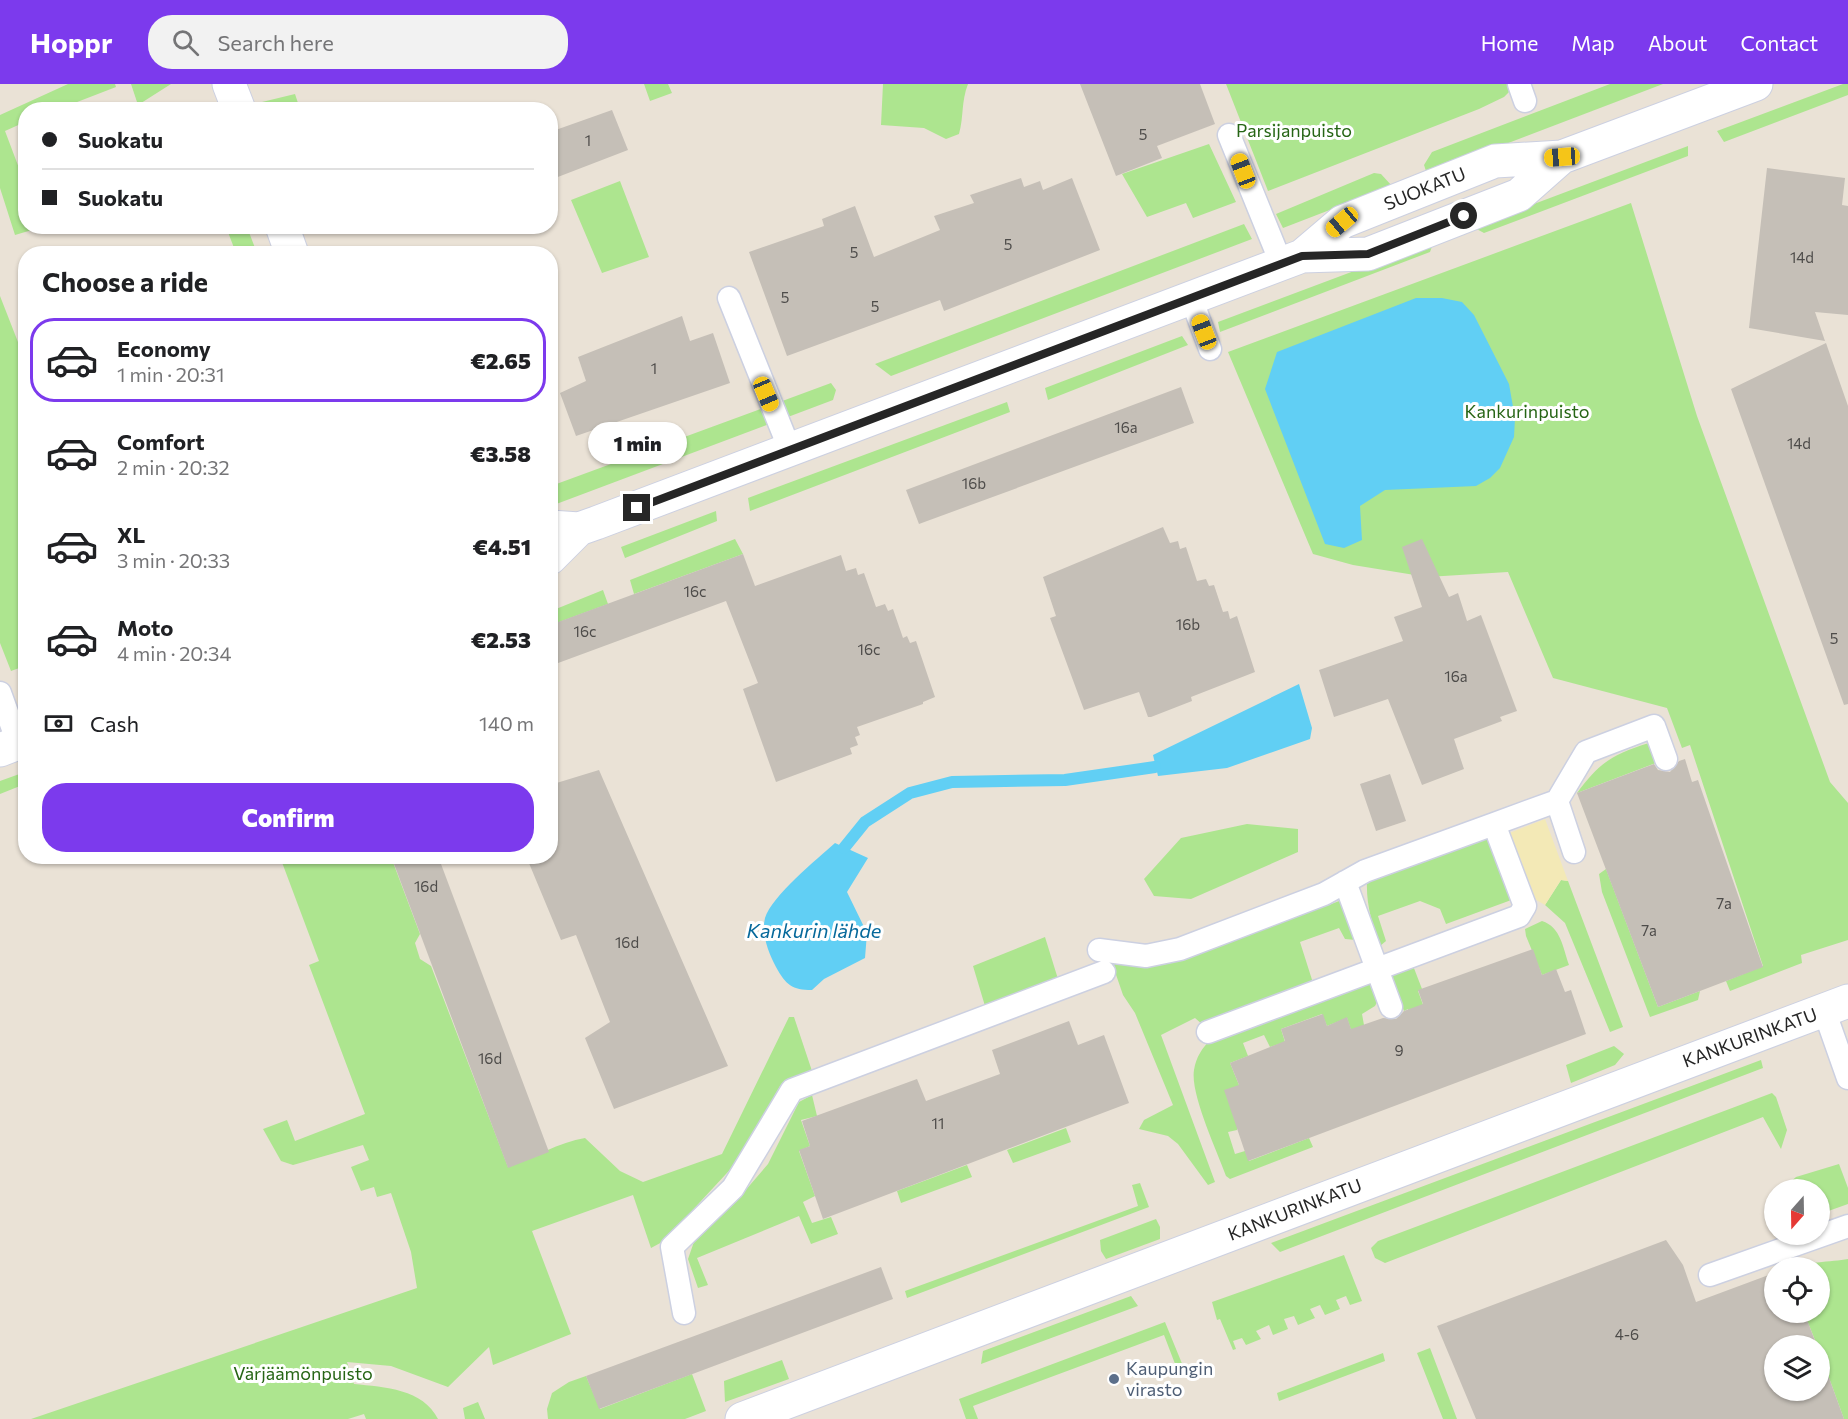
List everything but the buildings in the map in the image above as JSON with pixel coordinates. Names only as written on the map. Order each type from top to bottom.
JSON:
[{"type":"street","points":[[229,84],[236,102]]},
{"type":"street","name":"SUOKATU","points":[[558,542],[565,528],[790,450],[1292,260],[1342,222],[1495,161],[1562,157],[1756,84]]},
{"type":"street","name":"KANKURINKATU","points":[[742,1419],[1836,1006]]},
{"type":"lane","points":[[1229,135],[1292,260]]},
{"type":"lane","points":[[729,298],[790,450]]},
{"type":"lane","points":[[1191,298],[1210,349]]},
{"type":"lane","points":[[0,693],[14,744]]},
{"type":"lane","points":[[1100,950],[1146,956],[1180,949],[1324,894],[1365,871],[1557,801],[1586,752],[1654,726],[1666,759]]},
{"type":"lane","points":[[1557,801],[1574,852]]},
{"type":"lane","points":[[1208,1032],[1519,916],[1525,906],[1494,824]]},
{"type":"lane","points":[[1346,882],[1391,1007]]},
{"type":"lane","points":[[684,1313],[672,1247],[733,1188],[792,1090],[1104,972]]},
{"type":"lane","points":[[1836,1006],[1848,1078]]},
{"type":"lane","points":[[1710,1275],[1848,1226]]},
{"type":"green space","points":[[68,84],[115,84],[116,87],[77,102],[29,102]]},
{"type":"green space","points":[[131,84],[171,84],[143,102],[137,102]]},
{"type":"green space","points":[[644,84],[668,84],[672,93],[650,101]]},
{"type":"green space","points":[[883,84],[968,84],[959,134],[946,139],[924,128],[881,125]]},
{"type":"green space","name":"Parsijanpuisto","points":[[1226,84],[1507,84],[1509,92],[1504,97],[1479,109],[1268,191]]},
{"type":"green space","points":[[1610,84],[1663,84],[1427,174],[1424,165],[1432,152]]},
{"type":"green space","points":[[1848,84],[1848,95],[1724,142],[1717,131]]},
{"type":"green space","points":[[295,94],[298,102],[262,102]]},
{"type":"green space","points":[[18,107],[18,125],[5,131],[18,165],[18,234],[15,235],[0,188],[0,115]]},
{"type":"green space","points":[[1209,144],[1236,202],[1193,218],[1186,203],[1147,217],[1122,174]]},
{"type":"green space","points":[[1688,146],[1688,156],[1484,233],[1473,227]]},
{"type":"green space","points":[[1374,173],[1381,174],[1392,186],[1283,228],[1276,214]]},
{"type":"green space","points":[[620,181],[649,257],[602,273],[571,200]]},
{"type":"green space","name":"Kankurinpuisto","points":[[1631,203],[1697,416],[1830,782],[1848,803],[1848,940],[1801,955],[1802,963],[1730,991],[1726,981],[1763,966],[1690,745],[1682,748],[1667,708],[1553,678],[1508,572],[1427,577],[1353,565],[1313,554],[1228,352]]},
{"type":"green space","points":[[1244,224],[1252,239],[891,376],[875,364]]},
{"type":"green space","points":[[229,234],[250,234],[254,246],[233,246]]},
{"type":"green space","points":[[1434,241],[1430,252],[1220,332],[1218,322]]},
{"type":"green space","points":[[0,296],[18,342],[18,668],[11,671],[0,643]]},
{"type":"green space","points":[[1182,336],[1188,345],[1048,400],[1045,388]]},
{"type":"green space","points":[[831,383],[836,390],[833,400],[558,503],[558,483]]},
{"type":"green space","points":[[1007,402],[1010,412],[750,511],[748,498]]},
{"type":"green space","points":[[716,511],[717,521],[625,558],[621,547]]},
{"type":"green space","points":[[735,539],[743,554],[634,594],[630,580]]},
{"type":"green space","points":[[603,590],[608,604],[558,622],[558,608]]},
{"type":"green space","points":[[1649,743],[1661,761],[1577,793],[1600,766],[1616,755]]},
{"type":"green space","points":[[18,775],[18,787],[0,794],[0,781]]},
{"type":"green space","points":[[1247,824],[1298,829],[1298,852],[1191,899],[1154,896],[1144,879],[1181,838]]},
{"type":"green space","points":[[1485,837],[1491,838],[1514,899],[1446,924],[1440,909],[1420,901],[1378,916],[1386,941],[1380,946],[1370,914],[1367,881]]},
{"type":"green space","name":"Värjäämönpuisto","points":[[283,864],[394,864],[420,934],[415,943],[420,959],[431,966],[508,1167],[585,1138],[620,1171],[643,1182],[722,1154],[789,1017],[794,1017],[812,1071],[780,1086],[738,1161],[664,1241],[651,1248],[633,1195],[532,1231],[571,1334],[493,1365],[489,1347],[448,1387],[391,1366],[347,1362],[354,1384],[402,1391],[423,1401],[438,1419],[366,1419],[364,1414],[348,1419],[31,1419],[417,1288],[411,1252],[391,1193],[377,1197],[374,1187],[361,1191],[351,1167],[369,1160],[363,1145],[293,1165],[281,1161],[263,1129],[287,1120],[295,1141],[365,1114],[309,965],[319,961]]},
{"type":"green space","points":[[1606,869],[1658,1007],[1700,991],[1698,1000],[1650,1017],[1602,892],[1599,874]]},
{"type":"green space","points":[[1561,880],[1568,881],[1623,1027],[1610,1032],[1565,923],[1545,905]]},
{"type":"green space","points":[[1342,900],[1356,940],[1345,939],[1339,928],[1300,942],[1314,986],[1203,1025],[1195,1018],[1161,1035],[1215,1182],[1208,1185],[1178,1144],[1168,1136],[1139,1129],[1144,1120],[1173,1105],[1135,1013],[1123,995],[1111,960],[1162,965],[1178,961]]},
{"type":"green space","points":[[1542,921],[1557,933],[1569,965],[1542,975],[1525,929]]},
{"type":"green space","points":[[1045,937],[1058,979],[985,1006],[973,966]]},
{"type":"green space","points":[[1412,963],[1422,989],[1418,991],[1426,1013],[1411,1018],[1408,1009],[1404,1011],[1389,971]]},
{"type":"green space","points":[[1369,979],[1378,1000],[1375,1006],[1362,1014],[1364,1025],[1354,1039],[1347,1018],[1327,1026],[1322,1014],[1281,1029],[1285,1042],[1270,1047],[1264,1035],[1243,1043],[1248,1056],[1230,1063],[1239,1085],[1237,1130],[1228,1132],[1235,1154],[1245,1151],[1249,1161],[1309,1138],[1313,1147],[1230,1179],[1226,1176],[1196,1093],[1194,1070],[1202,1049],[1212,1038]]},
{"type":"green space","points":[[1614,1046],[1624,1054],[1615,1065],[1571,1083],[1566,1065]]},
{"type":"green space","points":[[1761,1060],[1763,1068],[1280,1252],[1271,1243]]},
{"type":"green space","points":[[1772,1093],[1776,1097],[1787,1130],[1781,1149],[1763,1117],[1385,1263],[1375,1258],[1371,1248],[1378,1241]]},
{"type":"green space","points":[[812,1095],[817,1116],[801,1120],[810,1146],[799,1151],[815,1196],[803,1202],[812,1223],[831,1217],[838,1234],[811,1244],[799,1216],[697,1258],[708,1285],[698,1288],[688,1259],[696,1236],[744,1192],[768,1164],[799,1102]]},
{"type":"green space","points":[[1066,1128],[1071,1142],[1013,1163],[1007,1150]]},
{"type":"green space","points":[[1839,1164],[1848,1188],[1848,1204],[1830,1210],[1830,1179],[1794,1179]]},
{"type":"green space","points":[[967,1165],[972,1177],[901,1203],[897,1191]]},
{"type":"green space","points":[[1140,1183],[1149,1207],[907,1298],[905,1291],[1138,1206],[1132,1185]]},
{"type":"green space","points":[[1156,1219],[1160,1227],[1160,1239],[1106,1259],[1101,1251],[1100,1240]]},
{"type":"green space","points":[[1344,1255],[1362,1301],[1350,1305],[1346,1296],[1336,1300],[1340,1309],[1325,1315],[1320,1305],[1310,1309],[1315,1318],[1298,1325],[1294,1316],[1284,1319],[1288,1329],[1273,1335],[1269,1325],[1256,1331],[1261,1339],[1246,1345],[1242,1338],[1233,1341],[1236,1349],[1233,1350],[1220,1319],[1217,1320],[1212,1302]]},
{"type":"green space","points":[[1848,1259],[1848,1419],[1844,1419],[1830,1380],[1830,1335],[1813,1335],[1808,1323],[1830,1323],[1830,1261]]},
{"type":"green space","points":[[1131,1296],[1138,1306],[981,1364],[983,1351]]},
{"type":"green space","points":[[1165,1322],[1183,1366],[1177,1369],[1164,1335],[973,1406],[978,1419],[966,1419],[959,1399]]},
{"type":"green space","points":[[1430,1348],[1457,1419],[1443,1419],[1417,1353]]},
{"type":"green space","points":[[1383,1353],[1385,1361],[1279,1401],[1277,1393]]},
{"type":"green space","points":[[782,1360],[789,1379],[725,1402],[724,1381]]},
{"type":"green space","points":[[692,1374],[706,1411],[685,1419],[548,1419],[547,1409],[552,1393],[569,1382],[586,1376],[600,1409]]},
{"type":"green space","points":[[478,1402],[485,1419],[465,1419],[463,1408]]},
{"type":"sand","points":[[1545,819],[1568,881],[1561,880],[1545,905],[1533,898],[1507,834]]},
{"type":"water","points":[[1416,298],[1442,298],[1462,302],[1474,315],[1509,384],[1515,418],[1514,437],[1500,468],[1490,478],[1476,486],[1385,490],[1360,506],[1362,540],[1344,548],[1325,544],[1265,389],[1277,352]]},
{"type":"water","points":[[1299,684],[1312,728],[1310,739],[1227,768],[1158,776],[1153,755]]},
{"type":"water","name":"Kankurin lähde","points":[[835,843],[868,858],[847,892],[867,933],[865,958],[824,979],[812,990],[799,989],[787,982],[773,962],[765,937],[765,918],[769,909],[785,889]]},
{"type":"waterway","points":[[844,848],[865,822],[910,793],[952,782],[1065,780],[1155,767]]},
{"type":"place","name":"Kaupungin virasto","points":[[1114,1379]]},
{"type":"route","points":[[637,508],[1302,256],[1368,254],[1464,216]]}]
